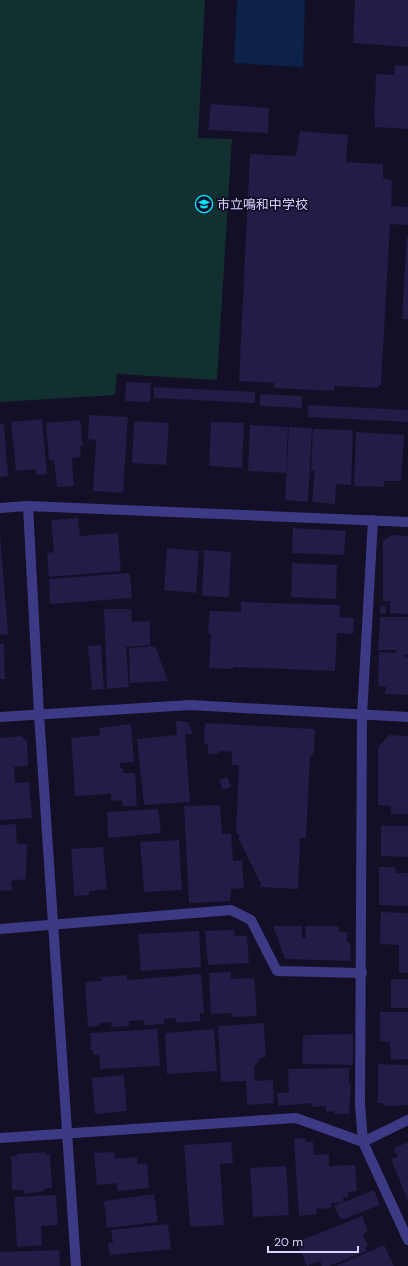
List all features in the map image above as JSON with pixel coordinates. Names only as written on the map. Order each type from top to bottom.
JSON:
[{"type":"street","points":[[0,508],[28,506],[408,522]]},
{"type":"street","points":[[28,506],[39,714],[76,1266]]},
{"type":"street","points":[[373,520],[362,715],[362,973],[360,1105],[363,1142],[408,1240]]},
{"type":"street","points":[[0,717],[190,705],[408,717]]},
{"type":"street","points":[[0,929],[53,926],[231,910],[251,920],[277,970],[362,973]]},
{"type":"street","points":[[0,1138],[296,1118],[363,1142],[408,1120]]},
{"type":"green space","points":[[0,0],[205,0],[198,138],[232,139],[217,380],[117,374],[115,395],[0,402]]},
{"type":"water","points":[[237,0],[305,0],[303,67],[234,63]]},
{"type":"building","points":[[355,0],[408,0],[408,47],[353,43]]},
{"type":"building","points":[[395,65],[408,66],[408,129],[375,127],[376,74],[394,75]]},
{"type":"building","points":[[211,104],[269,108],[268,133],[208,130]]},
{"type":"building","points":[[300,131],[348,135],[346,162],[383,164],[383,178],[392,180],[391,206],[408,207],[408,225],[390,224],[381,385],[378,385],[378,388],[334,386],[334,391],[274,388],[274,383],[239,381],[250,154],[296,156]]},
{"type":"building","points":[[407,237],[408,319],[402,319]]},
{"type":"building","points":[[126,382],[151,383],[150,402],[125,401]]},
{"type":"building","points":[[154,387],[255,392],[255,403],[154,398]]},
{"type":"building","points":[[260,394],[302,396],[302,408],[260,406]]},
{"type":"building","points":[[308,405],[408,410],[408,422],[308,417]]},
{"type":"building","points":[[89,415],[128,417],[123,493],[93,491],[96,440],[88,439]]},
{"type":"building","points":[[42,419],[47,474],[36,475],[36,469],[16,471],[11,422]]},
{"type":"building","points":[[80,420],[83,446],[80,446],[81,457],[72,458],[74,486],[57,487],[54,460],[49,460],[46,423]]},
{"type":"building","points":[[134,421],[169,423],[166,465],[132,463]]},
{"type":"building","points":[[211,422],[244,423],[242,468],[209,466]]},
{"type":"building","points":[[0,424],[4,424],[8,476],[0,477]]},
{"type":"building","points":[[250,425],[288,427],[286,473],[248,471]]},
{"type":"building","points":[[289,427],[312,428],[308,502],[285,500]]},
{"type":"building","points":[[313,429],[353,430],[351,485],[336,484],[335,504],[312,502],[315,470],[311,470]]},
{"type":"building","points":[[356,432],[404,435],[401,481],[384,481],[384,487],[354,486]]},
{"type":"building","points":[[78,518],[80,536],[118,533],[121,571],[49,577],[47,553],[54,552],[51,520]]},
{"type":"building","points":[[293,528],[346,531],[344,555],[292,553]]},
{"type":"building","points":[[0,533],[8,634],[0,635]]},
{"type":"building","points":[[392,535],[408,536],[408,614],[390,613],[390,601],[383,601],[383,541]]},
{"type":"building","points":[[167,548],[199,551],[196,593],[164,590]]},
{"type":"building","points":[[204,550],[231,552],[229,597],[202,596]]},
{"type":"building","points":[[292,563],[337,565],[336,599],[291,597]]},
{"type":"building","points":[[130,573],[132,598],[50,604],[49,579]]},
{"type":"building","points":[[241,602],[340,605],[339,617],[354,618],[353,634],[337,633],[335,671],[233,667],[233,669],[209,668],[211,633],[208,633],[210,611],[241,612]]},
{"type":"building","points":[[380,606],[386,606],[385,614],[380,613]]},
{"type":"building","points":[[104,609],[131,609],[132,622],[150,621],[150,645],[126,647],[129,687],[107,689]]},
{"type":"building","points":[[380,617],[408,617],[408,655],[405,655],[404,658],[408,657],[408,695],[385,694],[386,687],[378,686],[379,652],[396,653],[396,650],[378,650]]},
{"type":"building","points":[[0,644],[4,644],[5,679],[0,679]]},
{"type":"building","points":[[101,645],[104,689],[92,690],[88,646]]},
{"type":"building","points":[[155,646],[168,681],[130,683],[129,648]]},
{"type":"building","points":[[176,721],[188,722],[193,734],[185,734],[190,802],[144,805],[137,739],[177,735]]},
{"type":"building","points":[[205,723],[315,729],[314,755],[310,755],[306,838],[300,838],[298,889],[260,887],[261,884],[239,839],[239,834],[236,834],[239,765],[232,765],[232,752],[219,751],[219,754],[208,754],[208,744],[204,744]]},
{"type":"building","points":[[131,724],[134,762],[120,763],[120,768],[123,768],[123,773],[135,773],[137,806],[123,806],[122,800],[111,801],[111,794],[75,796],[71,738],[100,735],[99,728]]},
{"type":"building","points":[[389,735],[408,736],[408,814],[391,814],[391,806],[378,805],[378,747]]},
{"type":"building","points":[[21,736],[27,741],[28,766],[14,767],[15,783],[29,782],[32,818],[0,820],[0,738]]},
{"type":"building","points":[[227,777],[231,787],[223,790],[219,780]]},
{"type":"building","points":[[220,805],[222,834],[231,834],[233,861],[242,860],[244,888],[231,889],[230,901],[189,903],[184,806]]},
{"type":"building","points":[[158,809],[161,833],[108,838],[107,812]]},
{"type":"building","points":[[16,824],[17,844],[27,844],[26,879],[11,881],[12,890],[0,891],[0,825]]},
{"type":"building","points":[[381,826],[408,826],[408,857],[381,856]]},
{"type":"building","points":[[179,840],[182,890],[144,892],[140,842]]},
{"type":"building","points":[[103,847],[107,889],[89,891],[89,895],[74,896],[71,849]]},
{"type":"building","points":[[379,867],[395,867],[396,873],[408,873],[408,906],[379,905]]},
{"type":"building","points":[[381,912],[408,913],[408,973],[399,973],[399,945],[380,944]]},
{"type":"building","points":[[273,926],[302,926],[302,938],[306,938],[305,926],[339,926],[338,932],[347,932],[347,942],[350,943],[351,961],[285,959]]},
{"type":"building","points":[[234,930],[235,936],[247,936],[249,963],[208,965],[205,931]]},
{"type":"building","points":[[199,931],[201,967],[141,971],[138,934]]},
{"type":"building","points":[[231,972],[231,979],[254,978],[257,1016],[233,1017],[232,1013],[211,1014],[209,973]]},
{"type":"building","points":[[201,974],[204,1013],[200,1013],[200,1021],[176,1023],[176,1018],[164,1019],[164,1024],[144,1025],[144,1020],[129,1021],[129,1026],[111,1027],[112,1022],[100,1023],[99,1026],[88,1027],[85,982],[102,981],[101,977],[127,975],[127,980]]},
{"type":"building","points":[[391,979],[408,979],[408,1008],[391,1008]]},
{"type":"building","points":[[380,1012],[408,1012],[408,1059],[391,1060],[390,1042],[380,1041]]},
{"type":"building","points":[[264,1023],[266,1057],[261,1057],[254,1067],[255,1081],[273,1080],[274,1103],[247,1105],[246,1081],[221,1082],[218,1026]]},
{"type":"building","points":[[157,1029],[160,1066],[100,1069],[99,1055],[93,1055],[93,1050],[91,1050],[90,1033]]},
{"type":"building","points":[[214,1029],[217,1071],[167,1074],[165,1033]]},
{"type":"building","points":[[353,1034],[353,1065],[302,1064],[303,1035]]},
{"type":"building","points":[[378,1064],[408,1065],[408,1105],[384,1106],[383,1103],[378,1103]]},
{"type":"building","points":[[349,1068],[349,1083],[351,1084],[349,1114],[334,1114],[334,1111],[326,1112],[326,1106],[312,1107],[312,1103],[278,1106],[277,1093],[289,1093],[288,1069]]},
{"type":"building","points":[[124,1075],[127,1111],[95,1114],[92,1078]]},
{"type":"building","points":[[305,1138],[306,1142],[313,1142],[314,1155],[329,1154],[329,1166],[355,1165],[357,1191],[348,1192],[348,1197],[343,1198],[343,1202],[331,1203],[331,1208],[316,1209],[317,1214],[299,1216],[294,1139]]},
{"type":"building","points":[[231,1142],[233,1163],[220,1164],[224,1225],[190,1227],[184,1145]]},
{"type":"building","points":[[408,1142],[408,1201],[391,1159],[398,1157],[394,1148]]},
{"type":"building","points":[[46,1152],[45,1155],[50,1154],[52,1188],[44,1188],[44,1191],[24,1194],[24,1190],[12,1190],[11,1156],[17,1156],[17,1154]]},
{"type":"building","points":[[114,1152],[115,1159],[137,1157],[137,1164],[147,1163],[149,1188],[118,1191],[117,1183],[97,1185],[94,1153]]},
{"type":"building","points":[[286,1166],[289,1215],[253,1217],[250,1168]]},
{"type":"building","points":[[374,1190],[380,1205],[341,1220],[334,1206]]},
{"type":"building","points":[[154,1194],[158,1222],[107,1228],[104,1201]]},
{"type":"building","points":[[56,1195],[58,1225],[41,1226],[42,1245],[17,1247],[14,1197]]},
{"type":"building","points":[[362,1216],[368,1231],[363,1234],[368,1246],[365,1248],[367,1251],[329,1266],[322,1266],[320,1261],[307,1266],[297,1242]]},
{"type":"building","points":[[168,1224],[171,1249],[110,1255],[108,1243],[113,1242],[111,1230]]},
{"type":"building","points":[[384,1245],[394,1266],[336,1266]]},
{"type":"building","points":[[59,1250],[60,1266],[0,1266],[0,1252]]},
{"type":"place","name":"市立鳴和中学校","points":[[204,204]]}]
